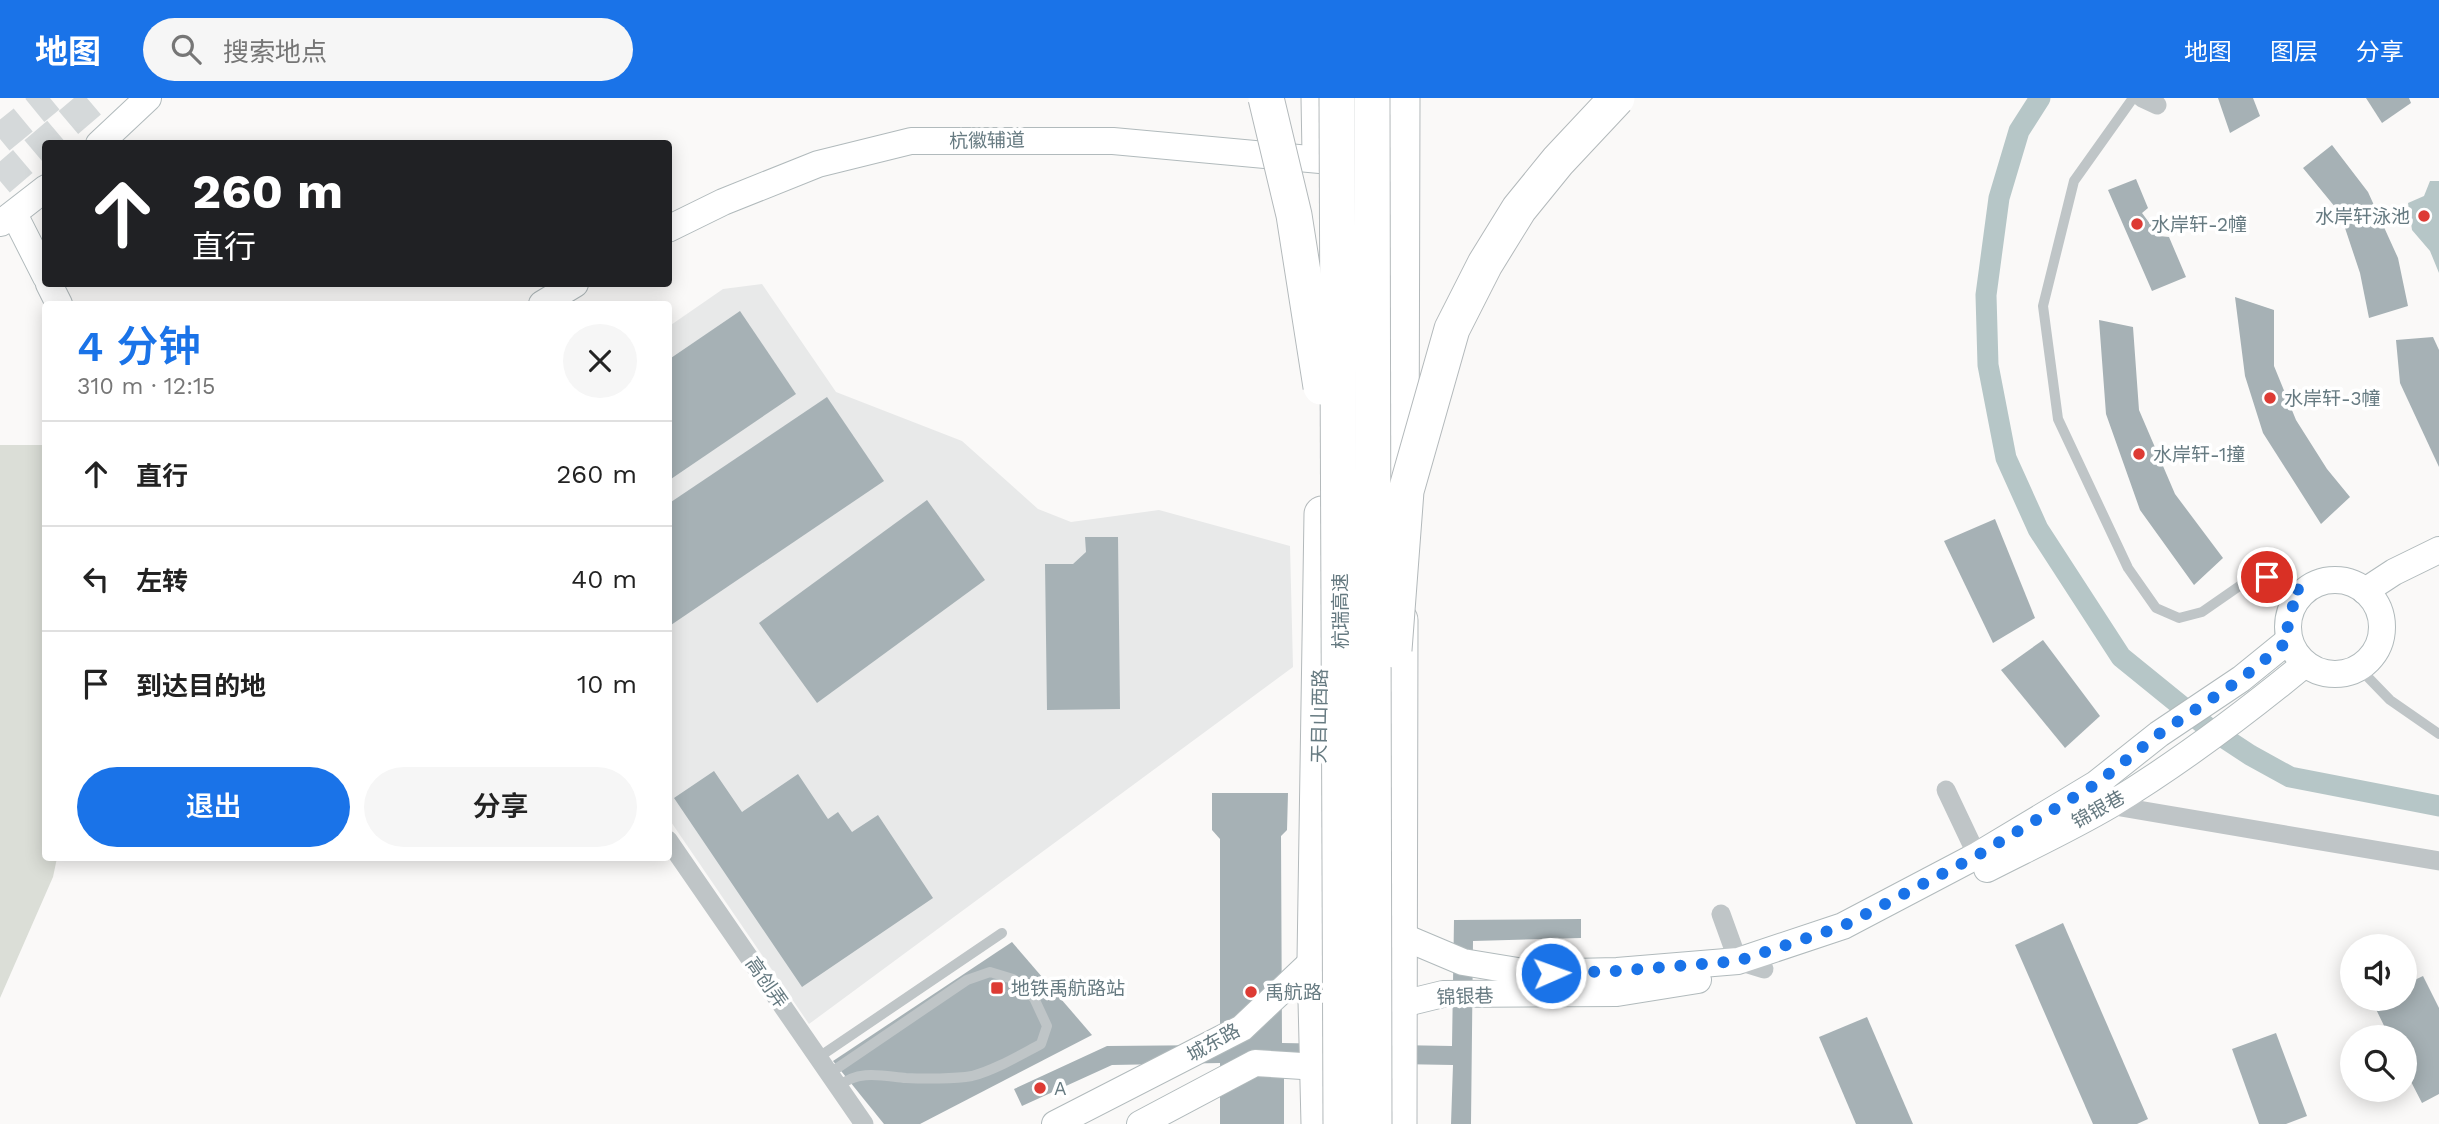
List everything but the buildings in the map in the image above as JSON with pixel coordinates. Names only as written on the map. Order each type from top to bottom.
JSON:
[{"type":"highway","points":[[1266,98],[1294,215],[1340,514]]},
{"type":"highway","name":"天目山西路","points":[[1319,1124],[1315,959],[1324,414],[1320,98]]},
{"type":"highway","name":"杭瑞高速","points":[[1338,98],[1341,1124]]},
{"type":"highway","name":"杭瑞高速","points":[[1372,98],[1386,932],[1374,1124]]},
{"type":"highway","points":[[1399,1124],[1398,1004],[1386,932],[1402,98]]},
{"type":"highway","points":[[1386,932],[1406,491],[1452,328],[1485,264],[1519,209],[1558,161],[1617,98]]},
{"type":"main road","points":[[103,140],[148,98]]},
{"type":"main road","name":"杭徽辅道","points":[[672,227],[723,202],[818,164],[911,141],[1113,141],[1320,160]]},
{"type":"main road","points":[[42,191],[7,219],[42,271]]},
{"type":"main road","points":[[547,301],[570,287]]},
{"type":"main road","points":[[2365,591],[2394,572],[2439,551]]},
{"type":"main road","points":[[2326,580],[2353,583],[2365,591],[2375,602],[2381,616],[2382,631],[2378,646],[2370,659],[2359,668],[2341,674],[2328,674],[2305,664],[2295,654],[2287,632],[2290,612],[2302,593],[2313,584],[2326,580]]},
{"type":"main road","name":"锦银巷","points":[[2102,795],[2159,734],[2241,679],[2289,640]]},
{"type":"main road","name":"锦银巷","points":[[1398,1004],[1443,994],[1617,993],[1764,970],[1840,942],[1895,917],[1981,863],[2102,795],[2181,758],[2259,702],[2305,664]]},
{"type":"main road","name":"锦银巷","points":[[1386,932],[1463,962],[1530,973],[1617,971],[1738,961],[1843,926],[1981,863]]},
{"type":"main road","name":"城东路","points":[[1055,1124],[1242,1028],[1315,959],[1386,932]]},
{"type":"main road","points":[[1318,1067],[1398,1004]]},
{"type":"main road","name":"城东路","points":[[1140,1124],[1255,1063],[1318,1067]]},
{"type":"street","points":[[1946,790],[1981,863]]},
{"type":"street","points":[[2102,795],[2439,861]]},
{"type":"street","name":"高创弄","points":[[672,846],[864,1124]]},
{"type":"street","points":[[1721,915],[1738,961],[1764,970]]},
{"type":"lane","points":[[2133,98],[2074,181],[2043,306],[2058,419],[2128,568],[2156,608],[2179,618],[2202,612],[2251,578],[2282,576],[2302,593]]},
{"type":"lane","points":[[2359,668],[2390,700],[2439,734]]},
{"type":"lane","points":[[829,1072],[1002,933]]},
{"type":"lane","points":[[990,972],[1013,979],[1034,998],[1047,1026],[1041,1044],[971,1076],[906,1078],[877,1073],[847,1079],[829,1072],[967,980],[990,972]]},
{"type":"shaded area","name":"水岸轩泳池","points":[[2430,181],[2439,181],[2439,273],[2430,251],[2412,230],[2408,203],[2424,196]]},
{"type":"shaded area","points":[[762,284],[836,392],[962,441],[1038,509],[1071,522],[1159,510],[1290,546],[1293,667],[809,1024],[672,823],[672,324],[723,289]]},
{"type":"shaded area","points":[[0,445],[42,445],[42,861],[56,861],[53,877],[0,998]]},
{"type":"waterway","points":[[2040,98],[2019,131],[1999,198],[1986,295],[1988,365],[2006,458],[2038,529],[2121,657],[2206,726],[2290,777],[2439,806]]},
{"type":"tunnel","points":[[0,139],[50,98]]},
{"type":"tunnel","points":[[48,140],[97,98]]},
{"type":"tunnel","points":[[0,181],[42,145]]},
{"type":"place","name":"水岸轩泳池","points":[[2424,216]]},
{"type":"place","name":"水岸轩-2幢","points":[[2137,224]]},
{"type":"place","name":"水岸轩-3幢","points":[[2270,398]]},
{"type":"place","name":"水岸轩-1撞","points":[[2139,454]]},
{"type":"place","name":"地铁禹航路站","points":[[997,988]]},
{"type":"place","name":"禹航路","points":[[1251,992]]},
{"type":"place","name":"A","points":[[1040,1088]]},
{"type":"route","points":[[1551,973],[1617,971],[1738,961],[1843,926],[1978,855],[2096,784],[2159,734],[2241,679],[2289,640],[2287,632],[2290,612],[2302,593],[2282,576],[2267,577]]}]
